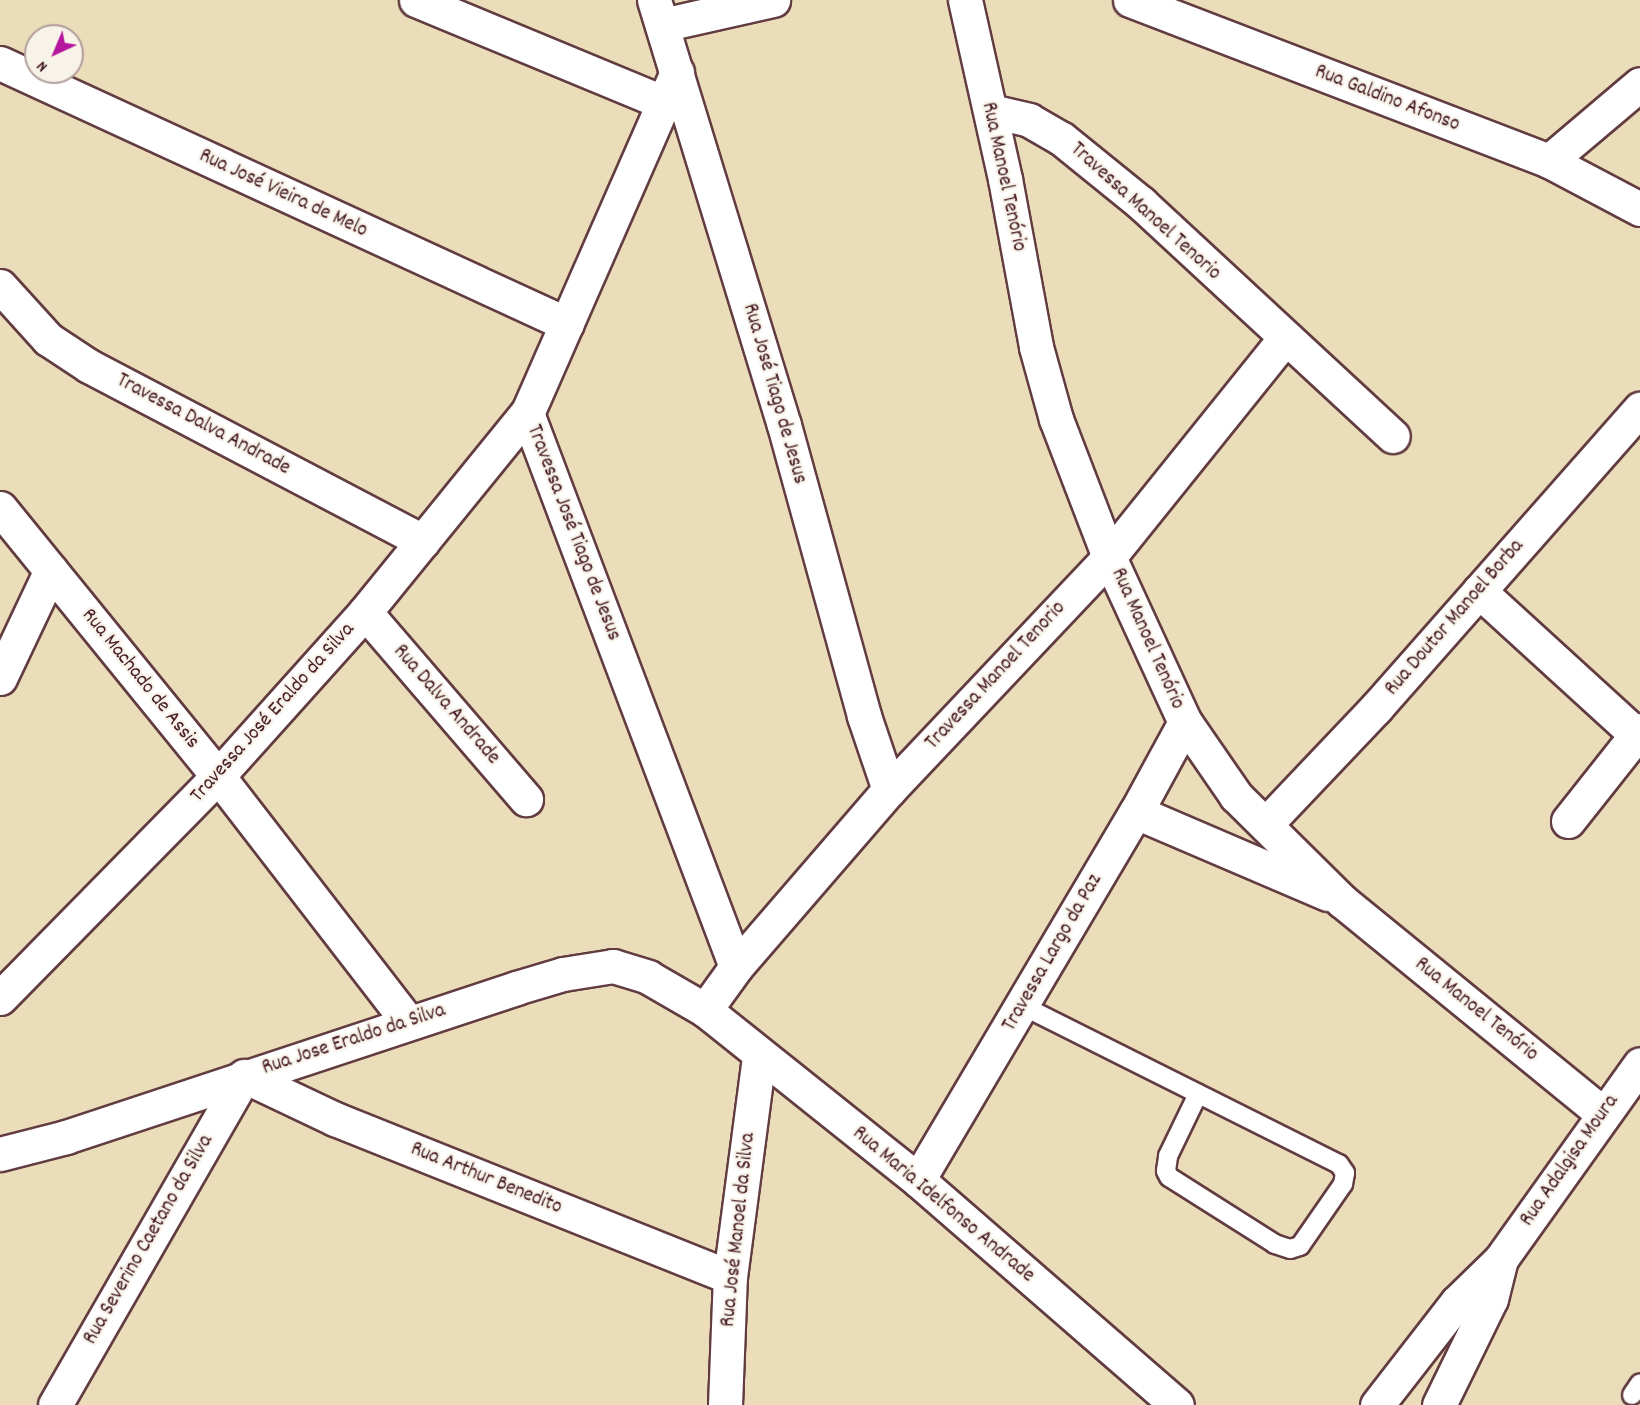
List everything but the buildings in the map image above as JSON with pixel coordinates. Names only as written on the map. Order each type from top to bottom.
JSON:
[{"type":"street","points":[[416,0],[665,104]]},
{"type":"street","points":[[658,13],[773,0]]},
{"type":"street","name":"Rua Manoel Tenório","points":[[965,0],[991,111],[1036,347],[1056,419],[1109,557],[1185,722],[1236,796],[1342,901],[1602,1113]]},
{"type":"street","name":"Rua Galdino Afonso","points":[[1130,0],[1549,161],[1640,209]]},
{"type":"street","name":"Rua José Tiago de Jesus","points":[[658,13],[784,425],[864,716],[889,790]]},
{"type":"street","name":"Rua José Vieira de Melo","points":[[0,63],[567,324]]},
{"type":"street","name":"Travessa José Tiago de Jesus","points":[[677,72],[665,104],[528,413],[736,967]]},
{"type":"street","points":[[1549,161],[1640,84]]},
{"type":"street","name":"Travessa Manoel Tenorio","points":[[991,111],[1029,120],[1062,139],[1141,203],[1284,339],[1393,436]]},
{"type":"street","name":"Travessa Dalva Andrade","points":[[0,286],[48,339],[89,366],[423,542]]},
{"type":"street","name":"Travessa Manoel Tenorio","points":[[705,1010],[736,967],[889,790],[1109,557],[1284,339]]},
{"type":"street","name":"Rua Doutor Manoel Borba","points":[[1266,824],[1479,591],[1640,409]]},
{"type":"street","name":"Travessa José Eraldo da Silva","points":[[0,998],[218,776],[365,612],[528,413]]},
{"type":"street","name":"Rua Machado de Assis","points":[[0,508],[218,776],[409,1023]]},
{"type":"street","points":[[0,678],[51,570]]},
{"type":"street","points":[[1479,591],[1639,734],[1568,821]]},
{"type":"street","name":"Rua Dalva Andrade","points":[[365,612],[526,799]]},
{"type":"street","name":"Travessa Largo da Paz","points":[[918,1180],[1023,1006],[1136,812],[1185,722]]},
{"type":"street","points":[[1136,812],[1342,901]]},
{"type":"street","name":"Rua Jose Eraldo da Silva","points":[[0,1154],[66,1137],[244,1076],[563,974],[613,966],[648,977],[705,1010]]},
{"type":"street","name":"Rua Maria Idelfonso Andrade","points":[[705,1010],[759,1056],[918,1180],[1177,1405]]},
{"type":"street","name":"Rua José Manoel da Silva","points":[[725,1405],[730,1277],[759,1056]]},
{"type":"street","name":"Rua Adalgisa Moura","points":[[1501,1259],[1602,1113],[1640,1065]]},
{"type":"street","name":"Rua Arthur Benedito","points":[[244,1076],[336,1119],[730,1277]]},
{"type":"street","name":"Rua Severino Caetano da Silva","points":[[55,1405],[244,1076]]},
{"type":"street","points":[[1377,1405],[1457,1302],[1501,1259]]},
{"type":"street","points":[[1439,1405],[1491,1299],[1501,1259]]},
{"type":"lane","points":[[1023,1006],[1331,1158],[1344,1170],[1343,1184],[1300,1246],[1290,1249],[1275,1244],[1169,1177],[1166,1172],[1168,1155],[1198,1094]]}]
